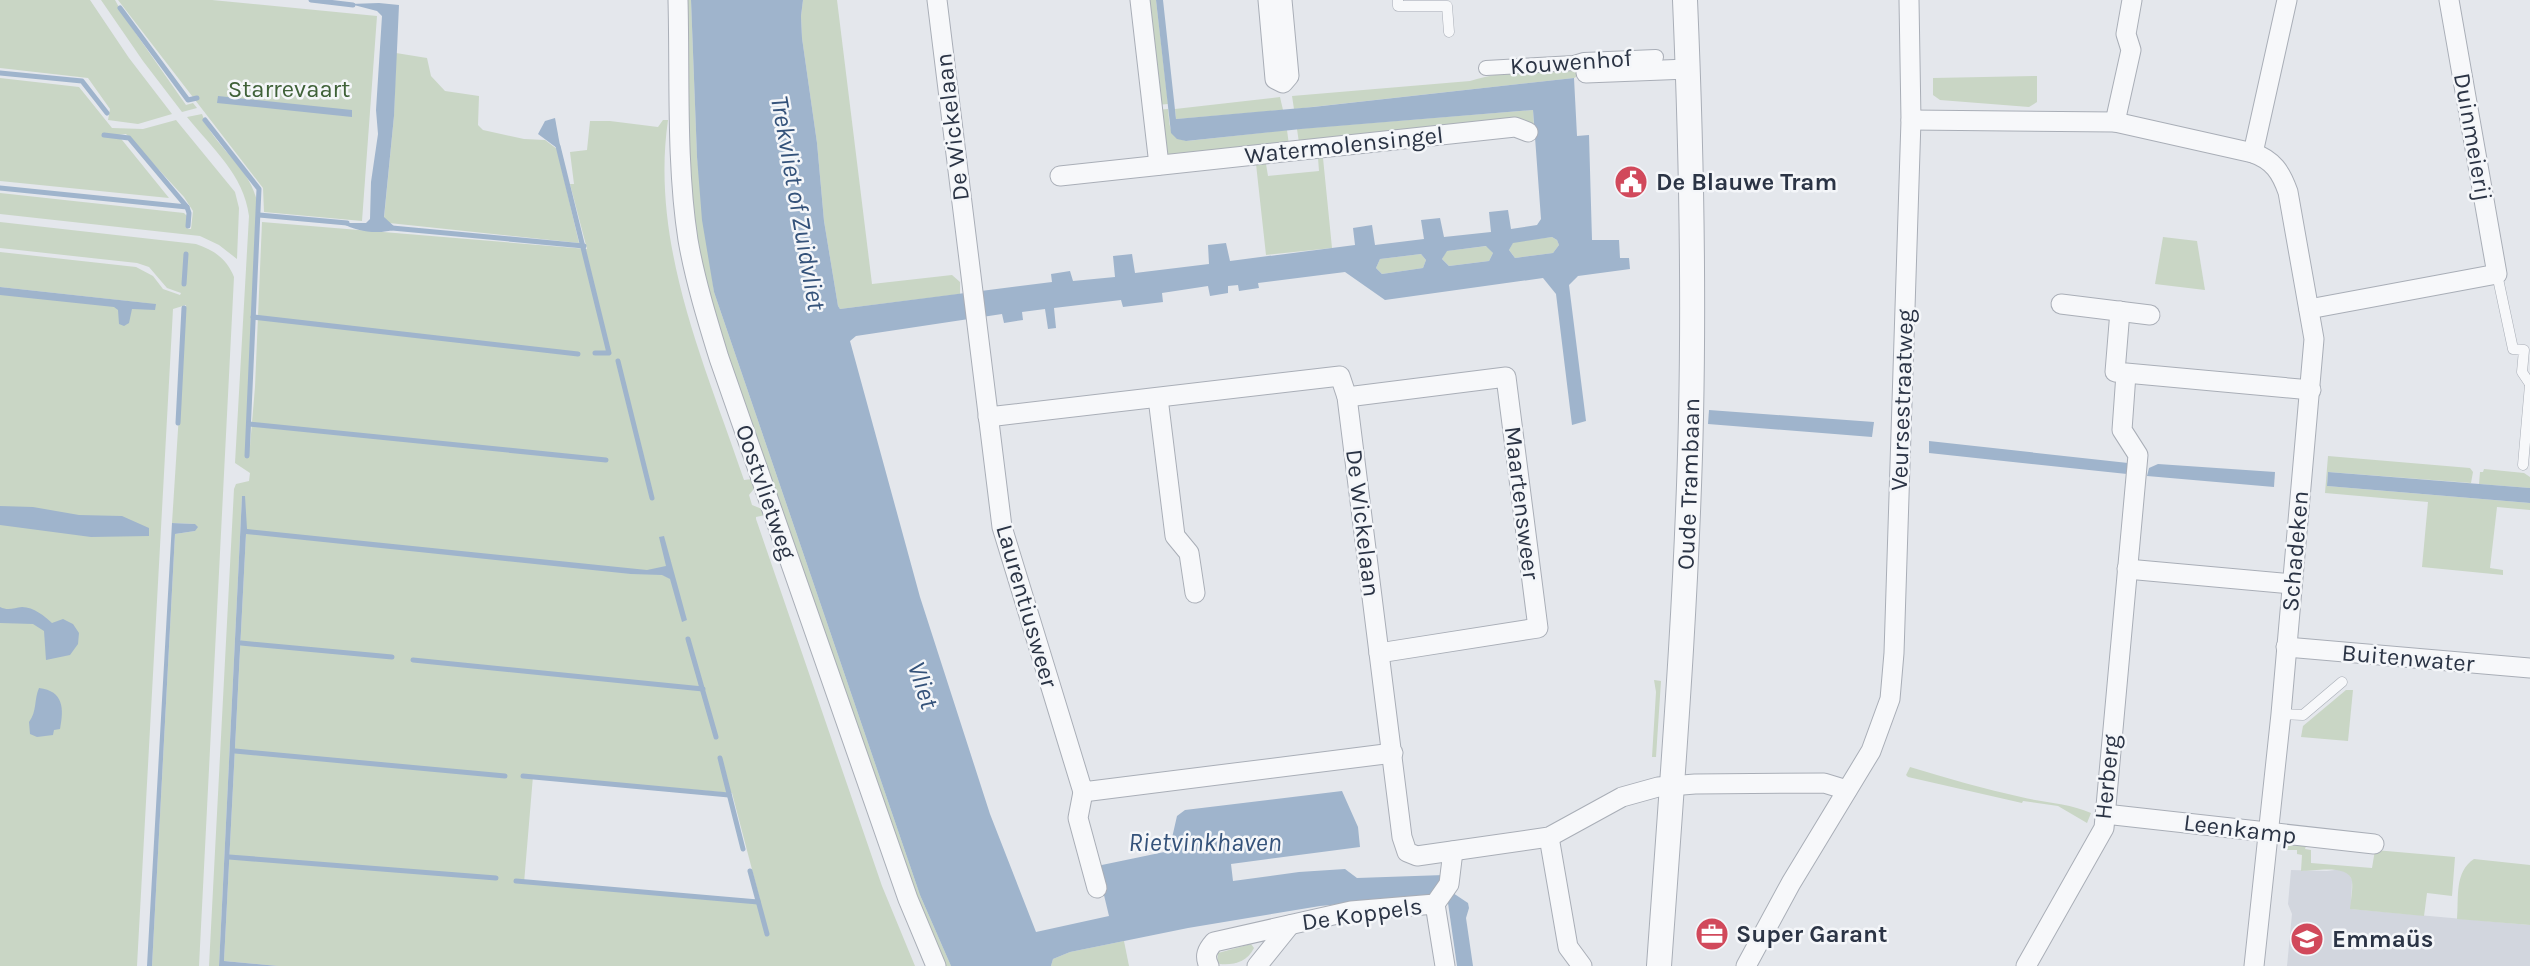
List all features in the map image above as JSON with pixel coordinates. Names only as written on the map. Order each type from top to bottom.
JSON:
[{"type":"street","name":"Oostvlietweg","points":[[678,0],[682,158],[688,239],[701,298],[719,358],[900,877],[936,966]]},
{"type":"street","name":"De Wickelaan","points":[[937,0],[988,417]]},
{"type":"street","points":[[1140,0],[1159,165]]},
{"type":"street","points":[[1268,0],[1275,79],[1283,83],[1289,76],[1282,0]]},
{"type":"street","name":"Oude Trambaan","points":[[1647,966],[1665,787],[1691,418],[1692,202],[1673,65],[1672,0]]},
{"type":"street","name":"Oude Trambaan","points":[[1673,65],[1685,0]]},
{"type":"street","name":"Veursestraatweg","points":[[1746,966],[1871,751],[1890,699],[1894,653],[1911,120],[1909,0]]},
{"type":"street","points":[[2115,122],[2131,51],[2126,34],[2133,0]]},
{"type":"street","points":[[2253,153],[2287,0]]},
{"type":"street","name":"Duinmeierij","points":[[2449,0],[2497,274]]},
{"type":"street","name":"Kouwenhof","points":[[1486,68],[1574,63],[1584,60],[1673,65]]},
{"type":"street","name":"Kouwenhof","points":[[1586,73],[1673,65]]},
{"type":"street","name":"Schadeken","points":[[1911,120],[2115,122],[2253,153],[2274,164],[2283,177],[2288,191],[2314,340],[2281,714],[2254,966]]},
{"type":"street","name":"Watermolensingel","points":[[1060,176],[1515,127],[1528,132]]},
{"type":"street","points":[[2309,309],[2497,274]]},
{"type":"street","points":[[2062,304],[2150,315]]},
{"type":"street","name":"Herberg","points":[[2026,966],[2104,828],[2138,455],[2122,430],[2126,374],[2115,373],[2120,311]]},
{"type":"street","points":[[2126,374],[2311,390]]},
{"type":"street","points":[[988,417],[1340,376],[1347,397]]},
{"type":"street","name":"Maartensweer","points":[[1347,397],[1506,377],[1538,628],[1379,653]]},
{"type":"street","name":"De Wickelaan","points":[[1347,397],[1402,837],[1407,852]]},
{"type":"street","points":[[1158,398],[1175,536],[1189,553],[1195,593]]},
{"type":"street","name":"Laurentiusweer","points":[[988,417],[1002,527],[1083,792],[1078,818],[1097,888]]},
{"type":"street","points":[[2127,569],[2292,584]]},
{"type":"street","name":"Buitenwater","points":[[2286,647],[2530,668]]},
{"type":"street","points":[[1083,792],[1392,753]]},
{"type":"street","points":[[1665,787],[1824,783],[1847,790]]},
{"type":"street","name":"Oude Trambaan","points":[[1659,966],[1665,787]]},
{"type":"street","name":"De Koppels","points":[[1407,852],[1417,856],[1549,837],[1622,797],[1665,787]]},
{"type":"street","name":"Leenkamp","points":[[2105,814],[2374,844]]},
{"type":"street","points":[[1549,837],[1568,947],[1582,966]]},
{"type":"street","name":"De Koppels","points":[[1445,966],[1436,902],[1449,884],[1453,851]]},
{"type":"street","name":"De Koppels","points":[[1209,966],[1206,950],[1214,942],[1351,911],[1436,902]]},
{"type":"street","name":"De Koppels","points":[[1257,966],[1290,925]]},
{"type":"lane","points":[[1398,0],[1398,6],[1447,6],[1449,32]]},
{"type":"lane","name":"Duinmeierij","points":[[2497,274],[2513,349],[2524,350],[2522,372],[2530,384],[2523,465]]},
{"type":"lane","points":[[2281,714],[2303,715],[2342,682]]},
{"type":"shaded area","points":[[2342,869],[2352,880],[2351,909],[2530,925],[2530,966],[2287,966],[2292,914],[2288,904],[2291,870]]},
{"type":"green space","points":[[0,0],[90,0],[129,58],[172,114],[138,124],[108,120],[110,109],[88,78],[0,68]]},
{"type":"green space","points":[[101,0],[115,0],[186,105],[193,103],[197,108],[182,112]]},
{"type":"green space","name":"Starrevaart","points":[[118,0],[212,0],[377,16],[362,221],[264,212],[263,188]]},
{"type":"green space","points":[[686,0],[691,0],[697,157],[714,292],[920,895],[951,966],[943,966],[915,897],[724,344],[712,302],[695,230],[692,202],[688,145]]},
{"type":"green space","points":[[803,0],[837,0],[872,284],[952,275],[960,282],[960,294],[840,309],[838,306],[824,221],[817,143],[802,38]]},
{"type":"green space","points":[[1146,0],[1156,0],[1168,104],[1157,105]]},
{"type":"green space","points":[[396,53],[427,58],[431,76],[445,91],[479,96],[478,125],[483,130],[524,139],[545,140],[557,149],[579,243],[389,223],[384,218],[394,116]]},
{"type":"green space","points":[[1576,69],[1574,78],[1294,109],[1292,96],[1470,81],[1523,72]]},
{"type":"green space","points":[[2037,76],[2037,102],[2029,107],[1940,100],[1933,95],[1933,78]]},
{"type":"green space","points":[[0,78],[79,87],[112,128],[143,129],[176,120],[235,192],[239,208],[237,259],[219,245],[200,236],[0,214],[0,193],[184,213],[187,216],[188,229],[191,229],[193,211],[184,197],[126,134],[118,135],[169,198],[0,181]]},
{"type":"green space","points":[[1280,97],[1283,110],[1176,119],[1175,109]]},
{"type":"green space","points":[[1168,109],[1173,134],[1187,141],[1287,130],[1289,145],[1171,156],[1166,152],[1157,110]]},
{"type":"green space","points":[[1533,110],[1534,127],[1299,143],[1297,129]]},
{"type":"green space","points":[[202,114],[214,137],[247,178],[257,202],[250,446],[262,222],[587,249],[570,184],[574,184],[570,152],[587,150],[590,121],[658,127],[663,120],[668,120],[664,167],[667,213],[674,258],[698,348],[744,480],[752,479],[755,484],[749,495],[752,505],[762,509],[765,515],[756,519],[882,886],[915,966],[278,966],[224,961],[246,534],[242,496],[219,966],[209,966],[234,489],[236,484],[249,481],[250,473],[235,463],[249,216],[246,201],[234,175],[187,117]],"holes":[[[533,776],[732,793],[760,900],[524,883]]]},
{"type":"green space","points":[[1318,158],[1323,158],[1332,248],[1266,255],[1256,164],[1266,164],[1268,176],[1319,171]]},
{"type":"green space","points":[[0,222],[196,244],[219,256],[234,277],[199,966],[152,966],[175,534],[195,531],[195,524],[172,523],[186,305],[173,309],[137,966],[0,966],[0,291],[155,304],[0,287],[0,252],[136,267],[153,276],[163,289],[180,295],[181,293],[167,288],[149,267],[137,263],[0,248]]},
{"type":"green space","points":[[1552,237],[1559,245],[1553,253],[1515,258],[1509,250],[1513,242]]},
{"type":"green space","points":[[2163,237],[2197,241],[2205,290],[2155,284]]},
{"type":"green space","points":[[1487,246],[1493,253],[1489,261],[1449,266],[1442,259],[1446,251]]},
{"type":"green space","points":[[1421,254],[1426,260],[1423,268],[1382,274],[1376,268],[1380,259]]},
{"type":"green space","points":[[2328,456],[2470,468],[2473,472],[2471,483],[2328,472],[2327,486],[2530,503],[2530,510],[2497,507],[2490,568],[2503,570],[2503,575],[2422,567],[2428,502],[2325,493]]},
{"type":"green space","points":[[2484,469],[2524,473],[2530,477],[2530,488],[2479,484],[2480,472]]},
{"type":"green space","points":[[1654,680],[1661,681],[1656,757],[1652,757],[1656,692]]},
{"type":"green space","points":[[2346,690],[2353,690],[2348,741],[2301,737],[2303,726]]},
{"type":"green space","points":[[1910,767],[2091,813],[2087,823],[2058,806],[2022,803],[1908,777],[1906,775]]},
{"type":"green space","points":[[2288,845],[2306,846],[2305,849],[2311,850],[2311,863],[2372,868],[2375,850],[2455,857],[2452,896],[2427,893],[2424,916],[2350,909],[2350,876],[2338,870],[2301,871],[2302,855],[2297,854],[2297,850],[2287,850]]},
{"type":"green space","points":[[2474,859],[2530,865],[2530,925],[2457,919],[2460,878]]},
{"type":"green space","points":[[1124,941],[1129,966],[1051,966],[1053,959],[1070,952]]},
{"type":"green space","points":[[1251,944],[1254,948],[1251,953],[1240,962],[1217,962],[1218,953]]},
{"type":"water","points":[[691,0],[803,0],[802,38],[817,143],[824,221],[840,309],[1052,282],[1051,274],[1070,271],[1073,281],[1115,277],[1113,256],[1132,254],[1135,273],[1209,264],[1208,245],[1226,243],[1230,261],[1355,245],[1353,228],[1372,225],[1375,245],[1424,239],[1421,220],[1440,218],[1444,237],[1491,232],[1489,212],[1508,210],[1511,229],[1537,225],[1541,219],[1533,110],[1186,141],[1177,139],[1171,133],[1156,0],[1163,0],[1176,119],[1313,107],[1574,78],[1577,136],[1589,135],[1592,240],[1619,240],[1620,258],[1629,258],[1630,269],[1578,276],[1569,285],[1586,421],[1572,425],[1556,294],[1543,278],[1385,300],[1345,272],[1258,283],[1259,288],[1239,291],[1238,285],[1228,286],[1228,293],[1210,296],[1208,286],[1162,293],[1163,302],[1123,307],[1121,300],[1054,308],[1056,328],[1048,329],[1045,309],[1022,312],[1023,320],[1004,323],[1002,314],[856,336],[850,341],[920,597],[990,814],[1036,932],[1109,916],[1097,866],[1169,851],[1177,816],[1185,810],[1342,791],[1358,827],[1360,847],[1231,864],[1233,881],[1345,869],[1357,878],[1444,875],[1437,892],[1427,896],[1320,906],[1188,928],[1070,952],[1053,959],[1051,966],[951,966],[920,895],[714,292],[702,220]],"holes":[[[1552,237],[1559,245],[1553,253],[1515,258],[1509,250],[1513,243]],[[1486,246],[1493,253],[1489,261],[1449,266],[1442,259],[1447,251]],[[1421,254],[1426,260],[1423,268],[1382,274],[1376,268],[1380,259]]]},
{"type":"water","points":[[350,4],[399,5],[394,116],[384,217],[397,229],[375,232],[355,229],[341,223],[366,223],[370,219],[371,182],[378,134],[376,110],[382,16],[377,11]]},
{"type":"water","points":[[218,96],[352,110],[352,117],[217,103]]},
{"type":"water","points":[[555,118],[561,151],[538,134],[545,121]]},
{"type":"water","points":[[0,287],[156,304],[155,310],[132,309],[129,323],[124,326],[119,324],[118,310],[114,307],[0,295]]},
{"type":"water","points":[[1709,410],[1874,422],[1872,437],[1708,424]]},
{"type":"water","points":[[1929,441],[2128,463],[2127,474],[1929,453]]},
{"type":"water","points":[[2158,464],[2275,472],[2274,487],[2147,476],[2149,468]]},
{"type":"water","points":[[2328,472],[2530,488],[2530,503],[2327,486]]},
{"type":"water","points":[[242,496],[245,496],[247,529],[647,570],[666,566],[659,537],[664,536],[687,620],[682,622],[670,579],[662,575],[246,534],[224,961],[278,966],[219,966]]},
{"type":"water","points":[[0,506],[33,507],[79,515],[122,516],[149,528],[149,536],[91,537],[0,525]]},
{"type":"water","points":[[172,523],[195,524],[198,527],[195,531],[175,534],[152,966],[147,966]]},
{"type":"water","points":[[0,607],[31,609],[52,623],[63,619],[73,624],[79,633],[78,644],[70,655],[46,660],[44,631],[33,624],[0,623]]},
{"type":"water","points":[[39,688],[58,697],[62,715],[60,729],[54,730],[53,735],[37,737],[30,734],[29,722]]},
{"type":"water","points":[[1453,893],[1468,903],[1466,918],[1473,966],[1457,966],[1448,903],[1443,902]]},
{"type":"waterway","points":[[311,0],[353,5]]},
{"type":"waterway","points":[[120,8],[188,100],[197,98]]},
{"type":"waterway","points":[[0,73],[82,81],[107,113]]},
{"type":"waterway","points":[[205,120],[259,189],[247,456]]},
{"type":"waterway","points":[[104,135],[129,138],[187,207],[188,226]]},
{"type":"waterway","points":[[558,146],[609,353],[595,353]]},
{"type":"waterway","points":[[0,188],[187,207]]},
{"type":"waterway","points":[[259,215],[347,223]]},
{"type":"waterway","points":[[392,228],[584,246]]},
{"type":"waterway","points":[[184,284],[186,254]]},
{"type":"waterway","points":[[178,423],[184,308]]},
{"type":"waterway","points":[[253,317],[578,354]]},
{"type":"waterway","points":[[618,361],[652,498]]},
{"type":"waterway","points":[[249,424],[606,460]]},
{"type":"waterway","points":[[688,639],[716,737]]},
{"type":"waterway","points":[[241,643],[392,657]]},
{"type":"waterway","points":[[413,660],[703,689]]},
{"type":"waterway","points":[[235,751],[505,776]]},
{"type":"waterway","points":[[720,758],[743,849]]},
{"type":"waterway","points":[[523,776],[729,795]]},
{"type":"waterway","points":[[229,857],[496,878]]},
{"type":"waterway","points":[[750,871],[767,934]]},
{"type":"waterway","points":[[516,881],[758,902]]},
{"type":"place","name":"De Blauwe Tram","points":[[1631,182]]},
{"type":"place","name":"Super Garant","points":[[1712,934]]},
{"type":"place","name":"Emmaüs","points":[[2307,939]]},
{"type":"water label","name":"Trekvliet of Zuidvliet","points":[[798,203]]},
{"type":"water label","name":"Vliet","points":[[923,685]]},
{"type":"water label","name":"Rietvinkhaven","points":[[1205,842]]}]
